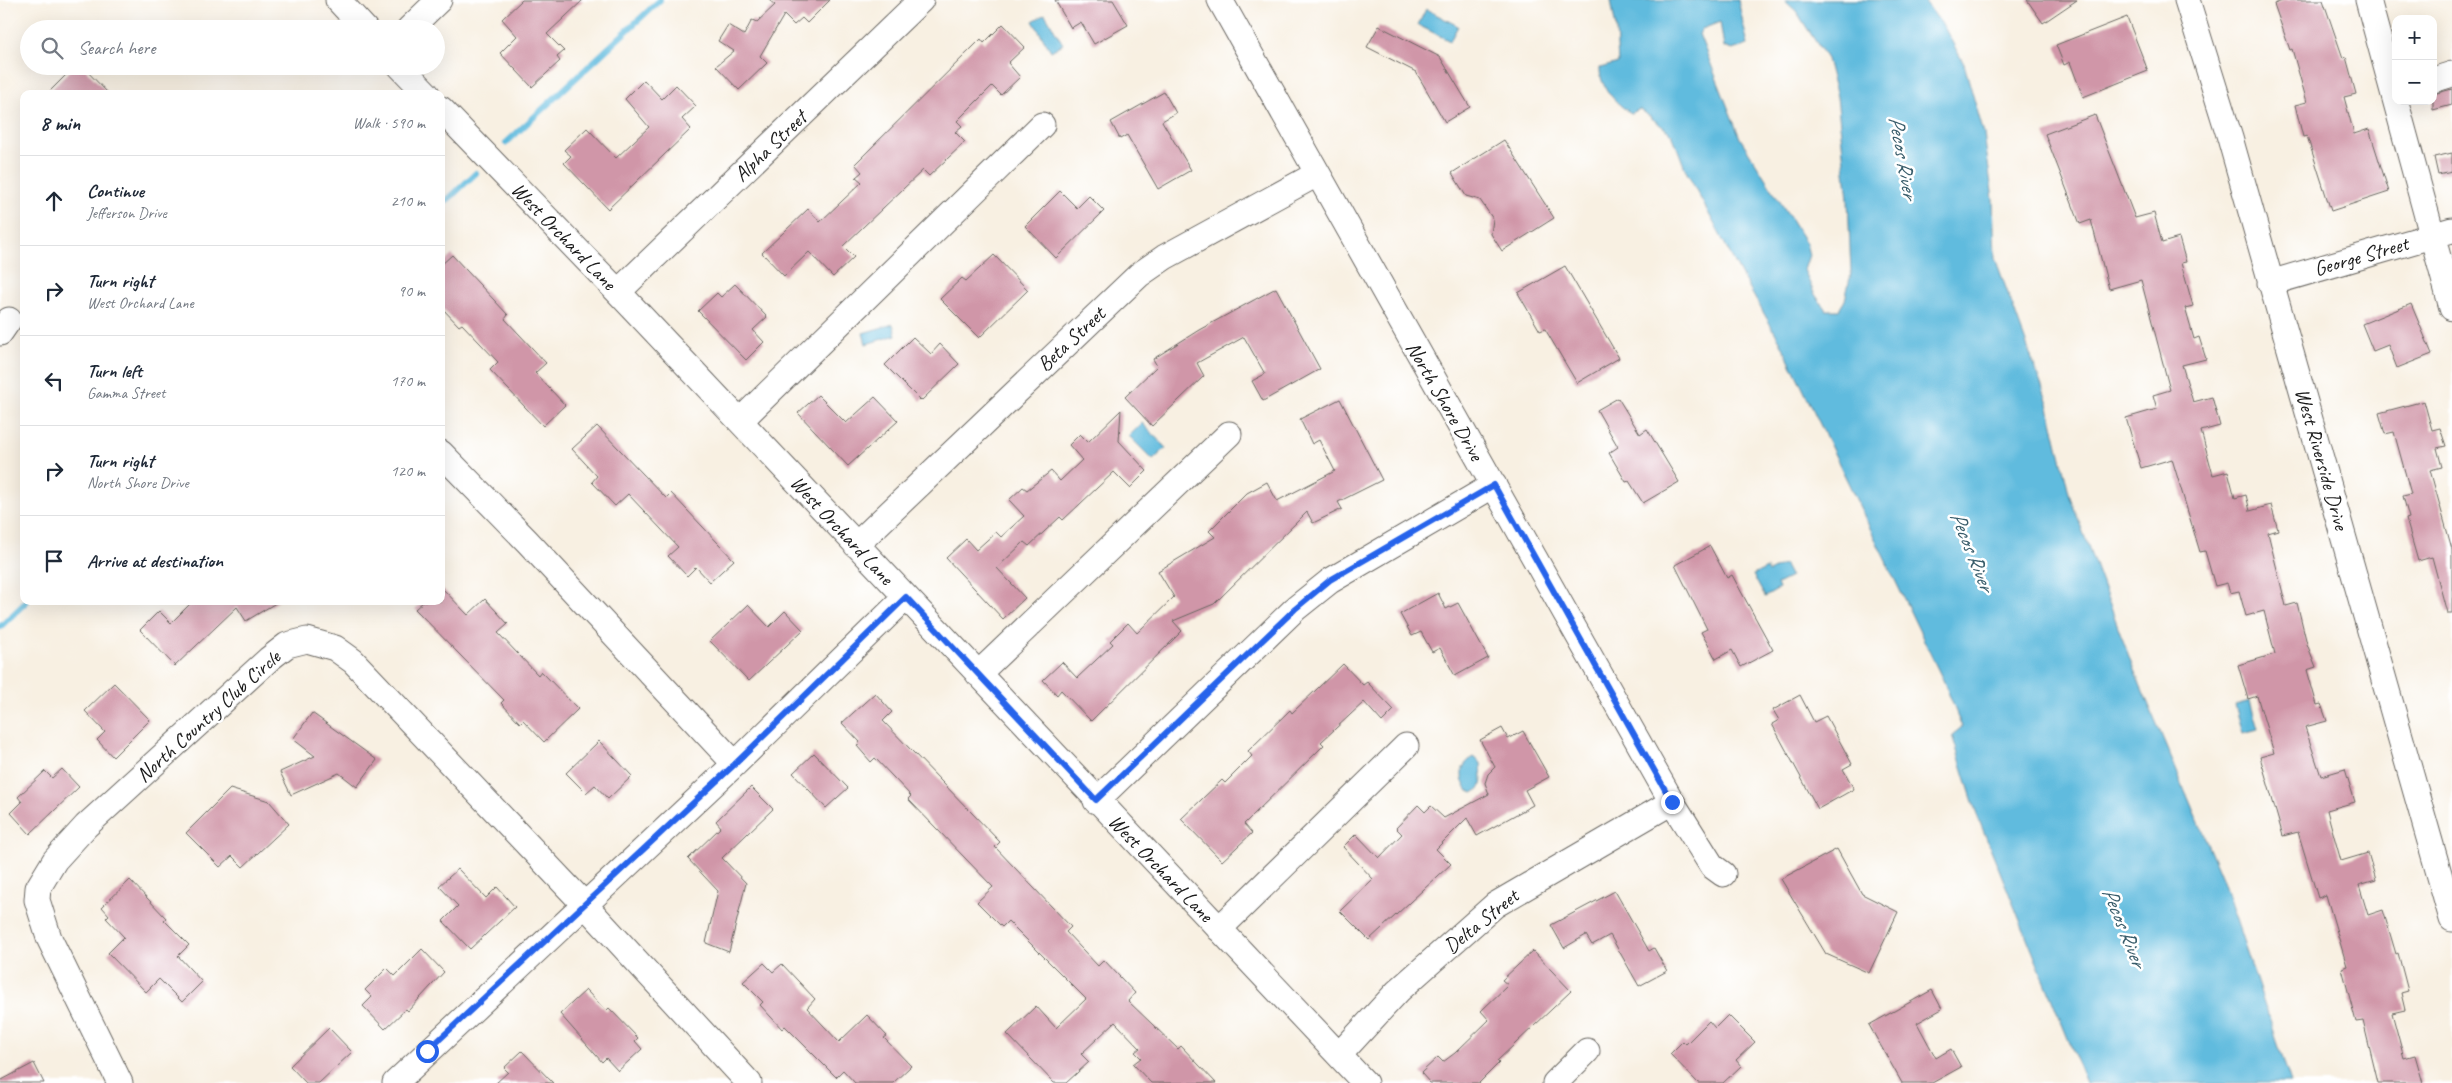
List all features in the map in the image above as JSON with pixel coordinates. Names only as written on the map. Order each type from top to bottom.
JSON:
[{"type":"street","points":[[338,0],[357,20]]},
{"type":"street","points":[[418,20],[439,0]]},
{"type":"street","name":"Alpha Street","points":[[618,292],[921,0]]},
{"type":"street","name":"North Shore Drive","points":[[1220,0],[1672,802],[1712,866],[1723,874]]},
{"type":"street","name":"West Riverside Drive","points":[[2187,0],[2230,138],[2270,283],[2364,602],[2452,919]]},
{"type":"street","points":[[2368,0],[2392,83]]},
{"type":"street","points":[[2437,79],[2452,74]]},
{"type":"street","points":[[409,75],[423,90]]},
{"type":"street","points":[[2399,105],[2442,233],[2452,308]]},
{"type":"street","name":"West Orchard Lane","points":[[445,113],[618,292],[1365,1083]]},
{"type":"street","points":[[740,421],[1042,125]]},
{"type":"street","name":"Beta Street","points":[[856,545],[1139,275],[1165,257],[1317,174]]},
{"type":"street","name":"George Street","points":[[2270,283],[2442,233]]},
{"type":"street","points":[[978,674],[1229,434]]},
{"type":"street","points":[[445,457],[735,764]]},
{"type":"street","points":[[1096,800],[1289,615],[1330,580],[1494,485]]},
{"type":"street","points":[[395,1083],[735,764],[906,597]]},
{"type":"street","name":"North Country Club Circle","points":[[120,1083],[49,938],[37,900],[38,888],[56,860],[86,826],[269,659],[293,642],[307,640],[320,642],[336,648],[353,661],[383,690],[476,792],[585,905]]},
{"type":"street","points":[[1219,929],[1406,746]]},
{"type":"street","name":"Delta Street","points":[[1338,1055],[1398,991],[1495,904],[1672,802]]},
{"type":"street","points":[[585,905],[749,1083]]},
{"type":"street","points":[[1555,1083],[1587,1051]]},
{"type":"water","name":"Pecos River","points":[[1611,0],[1738,0],[1748,45],[1732,50],[1724,47],[1720,22],[1702,29],[1699,34],[1740,138],[1806,243],[1809,255],[1804,270],[1814,293],[1826,310],[1839,310],[1845,300],[1851,273],[1848,199],[1837,97],[1827,59],[1796,11],[1784,0],[1924,0],[1944,27],[1964,64],[1984,134],[1993,199],[1995,258],[2048,403],[2070,497],[2134,670],[2222,878],[2291,1083],[2086,1083],[1977,815],[1952,735],[1962,727],[1944,682],[1780,341],[1742,276],[1686,171],[1672,134],[1640,109],[1631,113],[1625,109],[1614,100],[1605,88],[1600,75],[1600,68],[1618,63],[1616,29]]},
{"type":"water","points":[[1426,9],[1458,26],[1450,41],[1418,25]]},
{"type":"water","points":[[1045,14],[1063,44],[1051,51],[1033,21]]},
{"type":"water","points":[[893,324],[896,335],[866,344],[863,333]]},
{"type":"water","points":[[1142,423],[1166,448],[1153,460],[1129,436]]},
{"type":"water","points":[[1784,564],[1791,577],[1777,584],[1779,589],[1765,597],[1753,575],[1767,568],[1769,572]]},
{"type":"water","points":[[2250,701],[2258,729],[2243,733],[2235,705]]},
{"type":"water","points":[[1474,757],[1481,763],[1482,780],[1480,787],[1473,793],[1467,790],[1464,785],[1462,771],[1466,763]]},
{"type":"building","points":[[522,0],[583,0],[547,34],[564,51],[557,57],[560,61],[532,87],[500,53],[517,36],[502,19]]},
{"type":"building","points":[[769,0],[830,0],[807,23],[802,18],[794,25],[784,15],[760,56],[767,63],[739,90],[716,66],[734,51],[718,41],[728,25],[744,35],[752,20],[757,22],[775,5]]},
{"type":"building","points":[[1055,0],[1113,0],[1128,25],[1094,44],[1081,22],[1071,28]]},
{"type":"building","points":[[2027,0],[2077,0],[2043,23]]},
{"type":"building","points":[[2285,0],[2323,0],[2343,58],[2346,57],[2356,94],[2344,97],[2354,134],[2369,129],[2389,192],[2331,211],[2307,136],[2303,137],[2295,105],[2307,102],[2292,49],[2290,50],[2274,4]]},
{"type":"building","points":[[2127,17],[2148,71],[2083,97],[2070,62],[2064,65],[2056,45]]},
{"type":"building","points":[[1003,24],[1025,47],[1008,63],[1020,77],[1001,95],[992,86],[957,121],[962,126],[955,132],[965,142],[929,176],[923,170],[843,246],[854,257],[833,277],[809,252],[784,276],[762,253],[808,209],[820,222],[862,182],[856,177],[862,172],[855,164],[981,39],[984,43]]},
{"type":"building","points":[[1379,26],[1440,57],[1470,107],[1445,122],[1416,72],[1367,47]]},
{"type":"building","points":[[66,75],[91,75],[105,90],[51,90]]},
{"type":"building","points":[[644,80],[662,99],[676,85],[696,106],[682,119],[691,129],[608,209],[564,163],[571,156],[564,150],[587,128],[616,158],[649,127],[625,99]]},
{"type":"building","points":[[2452,89],[2452,105],[2433,110],[2433,105],[2437,105],[2437,93]]},
{"type":"building","points":[[1164,92],[1176,113],[1162,121],[1191,170],[1158,189],[1127,135],[1120,139],[1111,122]]},
{"type":"building","points":[[2095,115],[2135,218],[2154,213],[2162,243],[2179,238],[2186,262],[2181,263],[2193,306],[2185,308],[2194,339],[2199,337],[2206,359],[2182,365],[2193,402],[2212,397],[2220,426],[2201,431],[2213,475],[2228,471],[2235,498],[2246,495],[2250,511],[2271,505],[2278,530],[2268,533],[2286,606],[2297,603],[2307,644],[2316,667],[2307,670],[2317,705],[2321,704],[2327,721],[2305,727],[2321,776],[2345,769],[2355,802],[2327,810],[2341,861],[2368,853],[2376,880],[2359,885],[2368,915],[2383,910],[2396,954],[2398,953],[2408,991],[2401,993],[2405,1010],[2392,1013],[2404,1058],[2415,1055],[2423,1083],[2378,1083],[2363,1021],[2356,1022],[2342,968],[2347,966],[2326,895],[2318,898],[2298,832],[2283,836],[2260,757],[2274,753],[2257,696],[2248,699],[2238,665],[2275,654],[2264,611],[2246,616],[2239,591],[2230,593],[2227,583],[2215,586],[2205,551],[2200,552],[2172,459],[2141,468],[2126,418],[2157,409],[2153,395],[2170,390],[2141,280],[2109,289],[2091,220],[2080,224],[2045,134]]},
{"type":"building","points":[[1504,140],[1554,218],[1502,251],[1491,234],[1493,219],[1480,200],[1466,196],[1452,173]]},
{"type":"building","points":[[2452,153],[2452,172],[2438,175],[2434,157]]},
{"type":"building","points":[[1060,191],[1077,208],[1089,196],[1104,211],[1056,258],[1025,226]]},
{"type":"building","points":[[452,255],[508,315],[505,319],[546,363],[535,373],[565,405],[543,426],[490,370],[498,362],[462,324],[459,326],[445,311],[445,261]]},
{"type":"building","points":[[994,255],[1028,290],[979,338],[940,299],[962,278],[966,281]]},
{"type":"building","points":[[1565,266],[1619,358],[1577,383],[1545,329],[1540,331],[1518,293]]},
{"type":"building","points":[[735,284],[767,317],[753,330],[764,342],[746,360],[698,311],[717,293],[721,297]]},
{"type":"building","points":[[1276,288],[1320,369],[1263,401],[1252,381],[1265,374],[1244,337],[1197,363],[1204,376],[1152,426],[1125,397],[1157,366],[1153,359],[1199,330]]},
{"type":"building","points":[[2411,304],[2432,354],[2397,368],[2388,345],[2373,351],[2362,324]]},
{"type":"building","points":[[913,337],[931,354],[940,344],[959,364],[921,401],[885,365]]},
{"type":"building","points":[[818,395],[846,423],[875,397],[898,421],[848,466],[798,413]]},
{"type":"building","points":[[1618,398],[1640,434],[1647,429],[1679,482],[1643,503],[1629,481],[1626,482],[1609,453],[1618,447],[1597,410]]},
{"type":"building","points":[[1340,399],[1382,480],[1338,502],[1342,509],[1313,523],[1307,512],[1214,604],[1173,621],[1182,631],[1091,721],[1061,690],[1057,695],[1043,680],[1062,662],[1077,678],[1113,644],[1110,641],[1128,623],[1137,633],[1174,597],[1158,571],[1215,537],[1209,531],[1247,493],[1267,482],[1277,501],[1335,471],[1319,440],[1312,444],[1300,419]]},
{"type":"building","points":[[2424,401],[2432,430],[2440,428],[2446,446],[2437,448],[2442,467],[2430,470],[2452,549],[2452,613],[2447,613],[2432,557],[2418,561],[2406,519],[2409,518],[2403,496],[2411,494],[2394,432],[2385,434],[2379,413]]},
{"type":"building","points":[[1121,410],[1119,441],[1147,471],[1130,488],[1114,472],[1063,520],[1060,517],[1029,546],[1024,542],[997,568],[1025,598],[1003,619],[946,558],[966,539],[976,550],[996,532],[1001,537],[1024,516],[1009,500],[1023,487],[1027,490],[1051,471],[1060,481],[1082,460],[1069,445],[1080,434],[1088,442]]},
{"type":"building","points":[[597,426],[666,498],[671,493],[734,560],[710,582],[696,567],[687,576],[668,556],[678,547],[628,494],[615,506],[592,482],[597,476],[572,449]]},
{"type":"building","points":[[1710,546],[1727,578],[1732,575],[1773,650],[1741,667],[1732,650],[1716,659],[1701,632],[1707,629],[1675,565]]},
{"type":"building","points":[[445,591],[468,615],[485,599],[508,624],[498,633],[538,675],[541,671],[578,709],[544,742],[523,720],[520,723],[501,703],[504,700],[415,609],[420,605],[445,605]]},
{"type":"building","points":[[1438,593],[1446,609],[1458,603],[1488,658],[1455,676],[1440,648],[1432,652],[1421,632],[1412,636],[1400,614]]},
{"type":"building","points":[[189,605],[272,605],[246,621],[237,607],[175,666],[140,630],[159,611],[171,623]]},
{"type":"building","points":[[748,605],[769,627],[785,611],[803,630],[749,681],[710,641]]},
{"type":"building","points":[[1343,664],[1363,685],[1367,682],[1394,710],[1382,722],[1364,702],[1321,742],[1324,745],[1244,824],[1252,833],[1222,861],[1181,819],[1222,780],[1225,783],[1252,756],[1248,751],[1290,710],[1292,713]]},
{"type":"building","points":[[114,683],[150,720],[113,757],[97,740],[105,732],[85,711]]},
{"type":"building","points":[[875,693],[892,712],[883,721],[1000,842],[995,847],[1071,927],[1066,932],[1098,966],[1104,960],[1135,993],[1128,1001],[1178,1049],[1181,1046],[1216,1083],[1151,1083],[1133,1064],[1141,1058],[1135,1052],[1140,1048],[1115,1022],[1081,1054],[1089,1062],[1066,1083],[1054,1083],[1007,1034],[1036,1006],[1056,1028],[1086,999],[1008,921],[1002,927],[977,902],[993,887],[908,799],[911,796],[875,758],[871,762],[857,746],[860,742],[842,723]]},
{"type":"building","points":[[1800,695],[1814,722],[1826,716],[1852,764],[1843,769],[1854,789],[1818,809],[1772,724],[1779,720],[1773,710]]},
{"type":"building","points":[[312,713],[377,760],[357,787],[339,773],[291,795],[280,772],[315,756],[293,739]]},
{"type":"building","points":[[1502,728],[1508,739],[1523,731],[1549,777],[1525,790],[1533,805],[1477,836],[1467,818],[1436,849],[1451,864],[1369,940],[1340,911],[1373,879],[1343,847],[1356,834],[1379,858],[1402,834],[1396,828],[1418,805],[1425,812],[1431,806],[1444,818],[1489,794],[1485,783],[1488,774],[1495,767],[1480,740]]},
{"type":"building","points":[[599,741],[632,776],[608,799],[595,785],[586,793],[566,773]]},
{"type":"building","points":[[814,753],[848,788],[826,808],[793,773]]},
{"type":"building","points":[[62,769],[79,787],[30,834],[11,813],[22,802],[18,797],[45,771],[52,778]]},
{"type":"building","points":[[751,787],[773,809],[722,858],[746,883],[729,952],[706,943],[718,891],[688,859],[721,827],[716,821]]},
{"type":"building","points":[[230,789],[269,801],[289,824],[243,867],[232,856],[220,867],[186,833]]},
{"type":"building","points":[[1837,849],[1862,894],[1898,912],[1869,973],[1826,954],[1781,879]]},
{"type":"building","points":[[458,869],[486,898],[497,887],[515,907],[470,949],[443,921],[458,906],[439,886]]},
{"type":"building","points":[[130,880],[166,918],[164,920],[189,945],[178,956],[202,982],[182,1002],[159,979],[146,992],[108,953],[124,937],[106,918],[109,915],[102,907]]},
{"type":"building","points":[[1615,891],[1649,951],[1654,948],[1667,971],[1639,986],[1610,935],[1592,945],[1586,935],[1564,948],[1551,925]]},
{"type":"building","points":[[422,949],[444,972],[408,1011],[406,1009],[385,1029],[363,1006],[372,997],[365,990],[387,968],[395,976]]},
{"type":"building","points":[[1533,951],[1571,991],[1497,1061],[1499,1063],[1479,1083],[1430,1083],[1421,1073],[1438,1057],[1443,1062],[1455,1053],[1489,1020],[1481,1011],[1508,985],[1502,980]]},
{"type":"building","points":[[764,963],[773,972],[782,964],[815,999],[807,1008],[839,1042],[867,1015],[887,1036],[884,1038],[911,1066],[893,1083],[855,1083],[843,1070],[836,1077],[785,1026],[782,1029],[760,1005],[763,1002],[743,982]]},
{"type":"building","points":[[586,990],[606,1011],[609,1008],[638,1038],[635,1041],[642,1049],[618,1071],[606,1058],[602,1062],[560,1014]]},
{"type":"building","points":[[1932,990],[1942,1009],[1917,1023],[1936,1058],[1951,1049],[1961,1067],[1932,1083],[1902,1083],[1869,1025]]},
{"type":"building","points":[[1728,1015],[1755,1042],[1736,1060],[1741,1066],[1723,1083],[1698,1083],[1670,1054],[1683,1041],[1686,1044],[1709,1021],[1715,1028]]},
{"type":"building","points":[[329,1028],[352,1052],[319,1083],[306,1083],[290,1066]]},
{"type":"building","points":[[522,1051],[553,1083],[496,1083],[508,1072],[504,1068]]},
{"type":"building","points":[[34,1063],[44,1083],[0,1083],[0,1081]]},
{"type":"waterway","points":[[506,143],[660,0]]},
{"type":"waterway","points":[[445,202],[476,173]]},
{"type":"waterway","points":[[0,627],[23,605]]},
{"type":"route","points":[[427,1051],[735,764],[906,597],[1096,800],[1295,609],[1330,580],[1377,551],[1494,485],[1672,802]]}]
